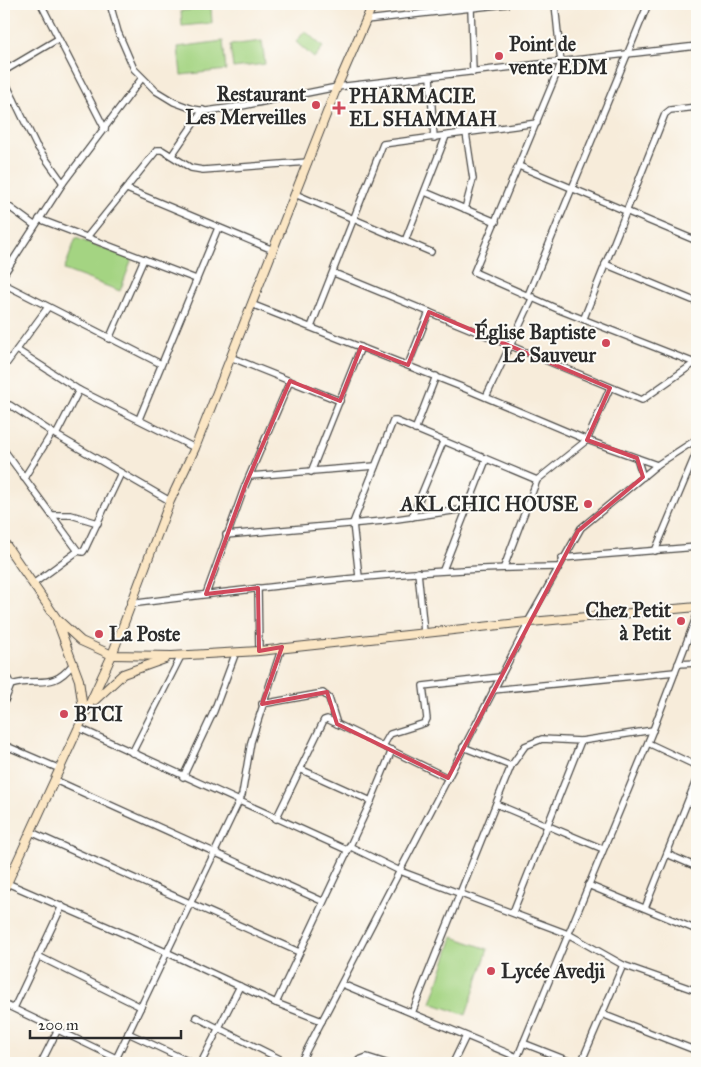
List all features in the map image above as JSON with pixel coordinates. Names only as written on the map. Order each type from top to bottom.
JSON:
[{"type":"street","points":[[41,4],[105,129]]},
{"type":"street","points":[[110,4],[127,55],[134,69],[156,91],[174,102],[203,110],[242,106],[337,87],[561,63],[697,46]]},
{"type":"street","points":[[322,1021],[276,1004],[62,906],[5,886],[112,655],[170,501],[195,448],[272,250],[372,4]]},
{"type":"street","points":[[366,20],[507,4]]},
{"type":"street","points":[[555,4],[561,63],[474,272],[562,311],[696,363]]},
{"type":"street","points":[[486,397],[510,346],[648,4]]},
{"type":"street","points":[[472,8],[473,72]]},
{"type":"street","points":[[4,70],[58,39]]},
{"type":"street","points":[[430,77],[434,138]]},
{"type":"street","points":[[4,274],[34,225],[142,78]]},
{"type":"street","points":[[4,79],[36,144],[63,184]]},
{"type":"street","points":[[4,106],[14,100]]},
{"type":"street","points":[[584,318],[666,112],[697,107]]},
{"type":"street","points":[[172,155],[203,110]]},
{"type":"street","points":[[311,327],[355,219],[382,144],[537,123]]},
{"type":"street","points":[[465,208],[473,179],[466,133]]},
{"type":"street","points":[[405,241],[426,192],[446,136]]},
{"type":"street","points":[[88,237],[153,153],[162,150],[191,168],[203,170],[308,162]]},
{"type":"street","points":[[519,166],[697,241]]},
{"type":"street","points":[[127,189],[272,250]]},
{"type":"street","points":[[426,192],[496,222]]},
{"type":"street","points":[[295,194],[431,252]]},
{"type":"street","points":[[4,203],[34,225]]},
{"type":"street","points":[[39,218],[196,279]]},
{"type":"street","points":[[139,419],[218,228]]},
{"type":"street","points":[[109,340],[144,259]]},
{"type":"street","points":[[605,264],[697,302]]},
{"type":"street","points":[[334,273],[610,388],[644,400],[696,363]]},
{"type":"street","points":[[4,284],[109,340],[161,364]]},
{"type":"street","points":[[251,304],[436,376],[587,440],[657,465]]},
{"type":"street","points":[[4,367],[48,306]]},
{"type":"street","points":[[408,365],[429,312]]},
{"type":"street","points":[[311,472],[362,347]]},
{"type":"street","points":[[17,350],[79,390],[195,448]]},
{"type":"street","points":[[230,357],[340,401]]},
{"type":"street","points":[[415,430],[436,376]]},
{"type":"street","points":[[206,594],[226,535],[272,420],[290,381]]},
{"type":"street","points":[[504,567],[538,480],[587,440],[610,388]]},
{"type":"street","points":[[24,478],[54,434],[79,390]]},
{"type":"street","points":[[4,405],[10,405],[54,434],[170,501]]},
{"type":"street","points":[[359,577],[353,523],[393,421],[538,480]]},
{"type":"street","points":[[300,1063],[562,558],[581,528],[657,465],[697,439]]},
{"type":"street","points":[[412,516],[443,442]]},
{"type":"street","points":[[4,450],[78,551]]},
{"type":"street","points":[[655,551],[697,451]]},
{"type":"street","points":[[637,458],[643,477]]},
{"type":"street","points":[[443,570],[486,460]]},
{"type":"street","points":[[250,476],[375,466]]},
{"type":"street","points":[[33,584],[78,551],[83,552],[121,473]]},
{"type":"street","points":[[226,535],[353,523],[466,509]]},
{"type":"street","points":[[52,515],[71,514],[98,523]]},
{"type":"street","points":[[4,542],[57,619],[81,641],[112,655],[181,656],[236,652],[424,632],[697,608]]},
{"type":"street","points":[[562,558],[697,547]]},
{"type":"street","points":[[130,604],[359,577],[443,570],[558,567]]},
{"type":"street","points":[[418,572],[424,632]]},
{"type":"street","points":[[258,588],[259,650]]},
{"type":"street","points":[[342,984],[466,1036],[516,1060],[648,743],[697,615]]},
{"type":"street","points":[[57,619],[79,680],[85,716]]},
{"type":"street","points":[[4,1004],[58,1029],[115,1060],[242,795],[251,742],[282,648]]},
{"type":"street","points":[[183,777],[214,711],[236,652]]},
{"type":"street","points":[[90,705],[123,674],[172,656]]},
{"type":"street","points":[[132,753],[181,656]]},
{"type":"street","points":[[678,664],[697,663]]},
{"type":"street","points":[[11,685],[57,680],[64,676],[73,664]]},
{"type":"street","points":[[4,671],[11,685],[4,703]]},
{"type":"street","points":[[493,690],[676,672]]},
{"type":"street","points":[[383,746],[390,734],[425,723],[427,719],[423,686],[500,677]]},
{"type":"street","points":[[262,704],[323,693],[329,698],[337,724]]},
{"type":"street","points":[[276,819],[322,722],[327,720],[448,778]]},
{"type":"street","points":[[79,728],[238,803],[400,871],[568,934],[624,965],[697,991]]},
{"type":"street","points":[[412,1014],[510,766],[520,751],[533,741],[542,739],[581,741],[653,730]]},
{"type":"street","points":[[513,912],[581,741]]},
{"type":"street","points":[[648,743],[697,766]]},
{"type":"street","points":[[4,745],[60,769]]},
{"type":"street","points":[[463,747],[510,766]]},
{"type":"street","points":[[276,1004],[298,952],[371,801],[392,750]]},
{"type":"street","points":[[300,769],[371,801]]},
{"type":"street","points":[[645,908],[697,778]]},
{"type":"street","points":[[55,780],[322,901]]},
{"type":"street","points":[[688,802],[697,806]]},
{"type":"street","points":[[496,804],[603,849]]},
{"type":"street","points":[[31,832],[298,952]]},
{"type":"street","points":[[667,854],[697,867]]},
{"type":"street","points":[[588,885],[697,930]]},
{"type":"street","points":[[14,1008],[62,906]]},
{"type":"street","points":[[38,956],[141,1007]]},
{"type":"street","points":[[581,1063],[624,965]]},
{"type":"street","points":[[202,1063],[240,986]]},
{"type":"street","points":[[602,1014],[697,1051]]},
{"type":"street","points":[[196,1017],[288,1063]]},
{"type":"street","points":[[41,1063],[58,1029]]},
{"type":"street","points":[[128,1033],[192,1063]]},
{"type":"street","points":[[453,1063],[466,1036]]},
{"type":"street","points":[[523,1043],[574,1063]]},
{"type":"street","points":[[357,1063],[359,1060],[367,1058],[386,1063]]},
{"type":"street","points":[[696,1063],[697,1059]]},
{"type":"street","points":[[4,1062],[8,1063]]},
{"type":"highlighted area","points":[[429,312],[610,388],[587,440],[637,458],[643,477],[578,531],[448,778],[337,724],[327,692],[262,704],[282,647],[259,651],[258,588],[206,594],[245,486],[290,381],[340,401],[361,347],[408,365]]},
{"type":"green space","points":[[211,8],[212,23],[182,26],[181,11]]},
{"type":"green space","points":[[305,31],[323,47],[314,58],[296,42]]},
{"type":"green space","points":[[223,41],[226,70],[181,75],[178,47]]},
{"type":"green space","points":[[262,41],[265,64],[233,68],[230,45]]},
{"type":"green space","points":[[76,238],[132,259],[120,291],[64,270]]},
{"type":"green space","points":[[453,937],[488,949],[466,1015],[431,1003]]},
{"type":"place","name":"Point de vente EDM","points":[[499,56]]},
{"type":"place","name":"Restaurant Les Merveilles","points":[[316,105]]},
{"type":"place","name":"PHARMACIE EL SHAMMAH","points":[[339,108]]},
{"type":"place","name":"Église Baptiste Le Sauveur","points":[[606,343]]},
{"type":"place","name":"AKL CHIC HOUSE","points":[[588,504]]},
{"type":"place","name":"Chez Petit à Petit","points":[[681,621]]},
{"type":"place","name":"La Poste","points":[[99,634]]},
{"type":"place","name":"BTCI","points":[[64,714]]},
{"type":"place","name":"Lycée Avedji","points":[[491,971]]}]
